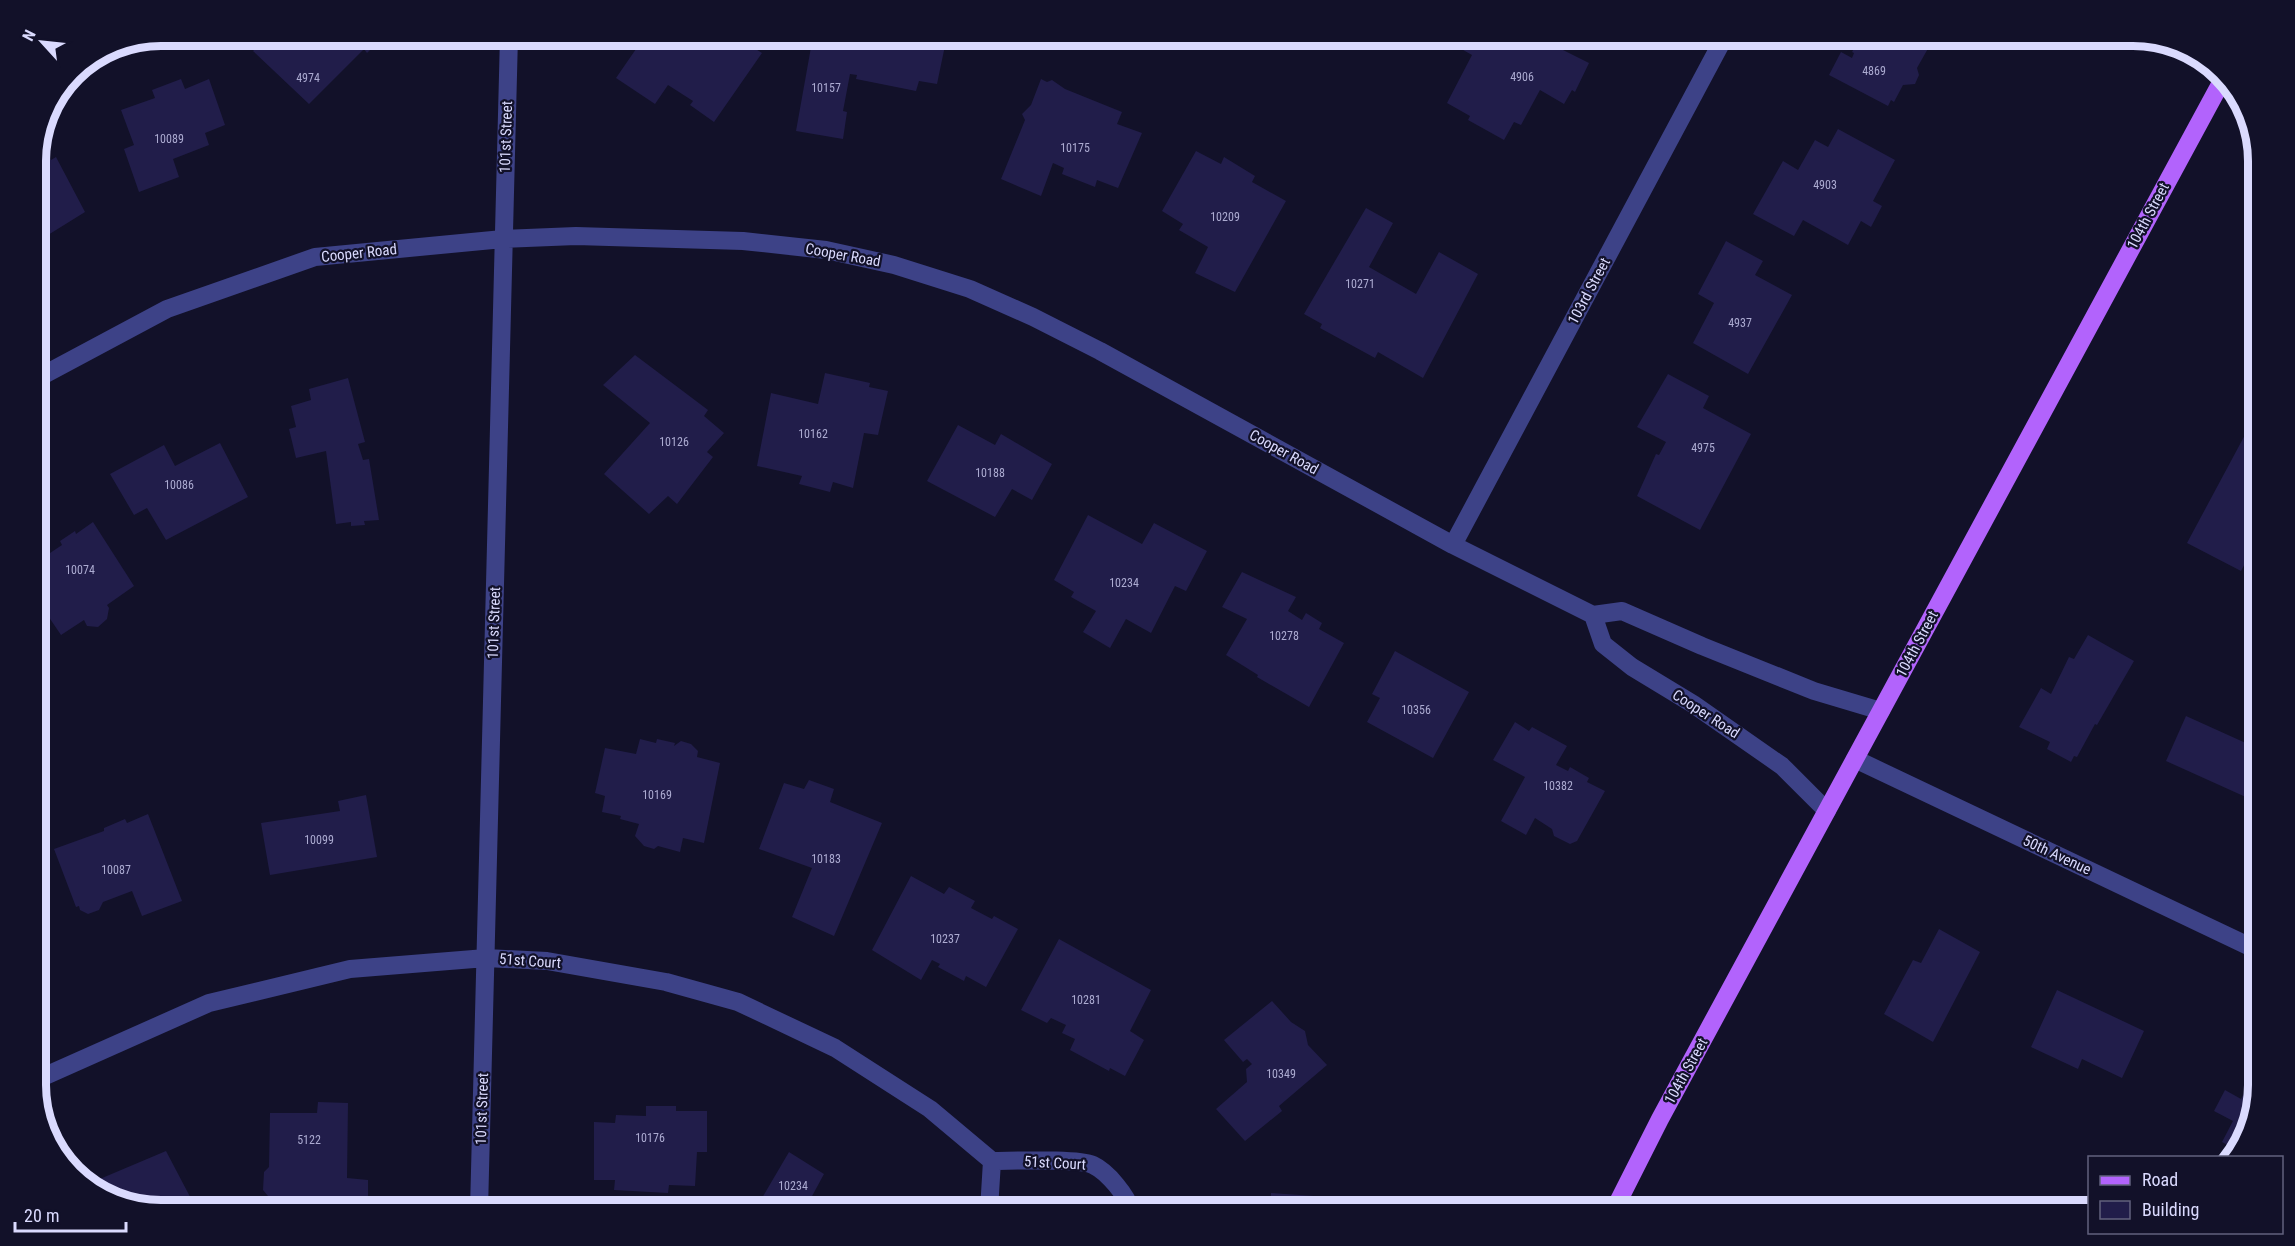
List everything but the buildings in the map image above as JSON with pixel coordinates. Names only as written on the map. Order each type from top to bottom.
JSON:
[{"type":"main road","name":"104th Street","points":[[1619,1200],[1660,1119],[2219,85]]},
{"type":"street","name":"103rd Street","points":[[1453,545],[1720,46]]},
{"type":"street","name":"101st Street","points":[[479,1200],[509,47]]},
{"type":"street","name":"Cooper Road","points":[[47,373],[167,309],[315,257],[503,239],[576,236],[743,241],[826,250],[881,262],[970,289],[1100,351],[1453,545],[1593,615],[1603,644],[1632,667],[1693,704],[1775,761],[1827,811]]},
{"type":"street","points":[[1593,615],[1622,610],[1702,646],[1814,691],[1881,711]]},
{"type":"street","name":"50th Avenue","points":[[1855,759],[2248,946]]},
{"type":"street","name":"51st Court","points":[[47,1075],[209,1003],[350,969],[486,958],[571,963],[666,982],[738,1002],[835,1048],[930,1108],[992,1161],[1047,1161],[1093,1165],[1126,1195],[1128,1200]]},
{"type":"street","points":[[990,1200],[992,1161]]}]
